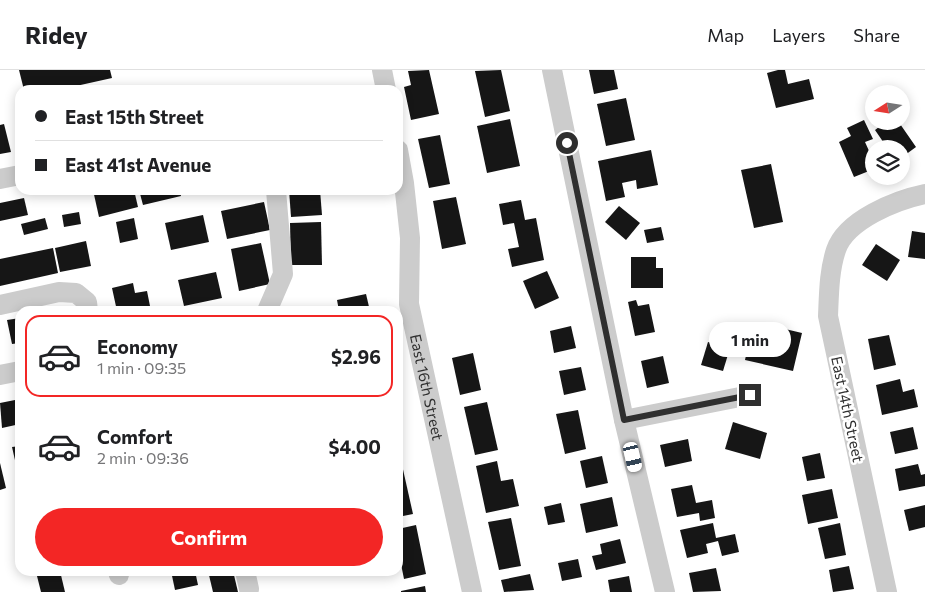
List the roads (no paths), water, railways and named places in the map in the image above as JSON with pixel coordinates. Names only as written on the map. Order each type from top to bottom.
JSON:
[{"type":"street","points":[[382,70],[385,85]]},
{"type":"street","points":[[552,70],[624,420],[665,592]]},
{"type":"street","points":[[0,179],[15,176]]},
{"type":"street","name":"East 16th Street","points":[[403,178],[410,238],[409,304],[472,592]]},
{"type":"street","name":"East 14th Street","points":[[887,592],[828,316],[829,289],[836,249],[850,228],[878,211],[925,194]]},
{"type":"street","points":[[269,306],[283,274],[276,195]]},
{"type":"street","points":[[0,305],[59,292],[76,293],[87,302],[87,306]]},
{"type":"street","points":[[0,375],[15,372]]},
{"type":"street","points":[[624,420],[750,395]]}]
